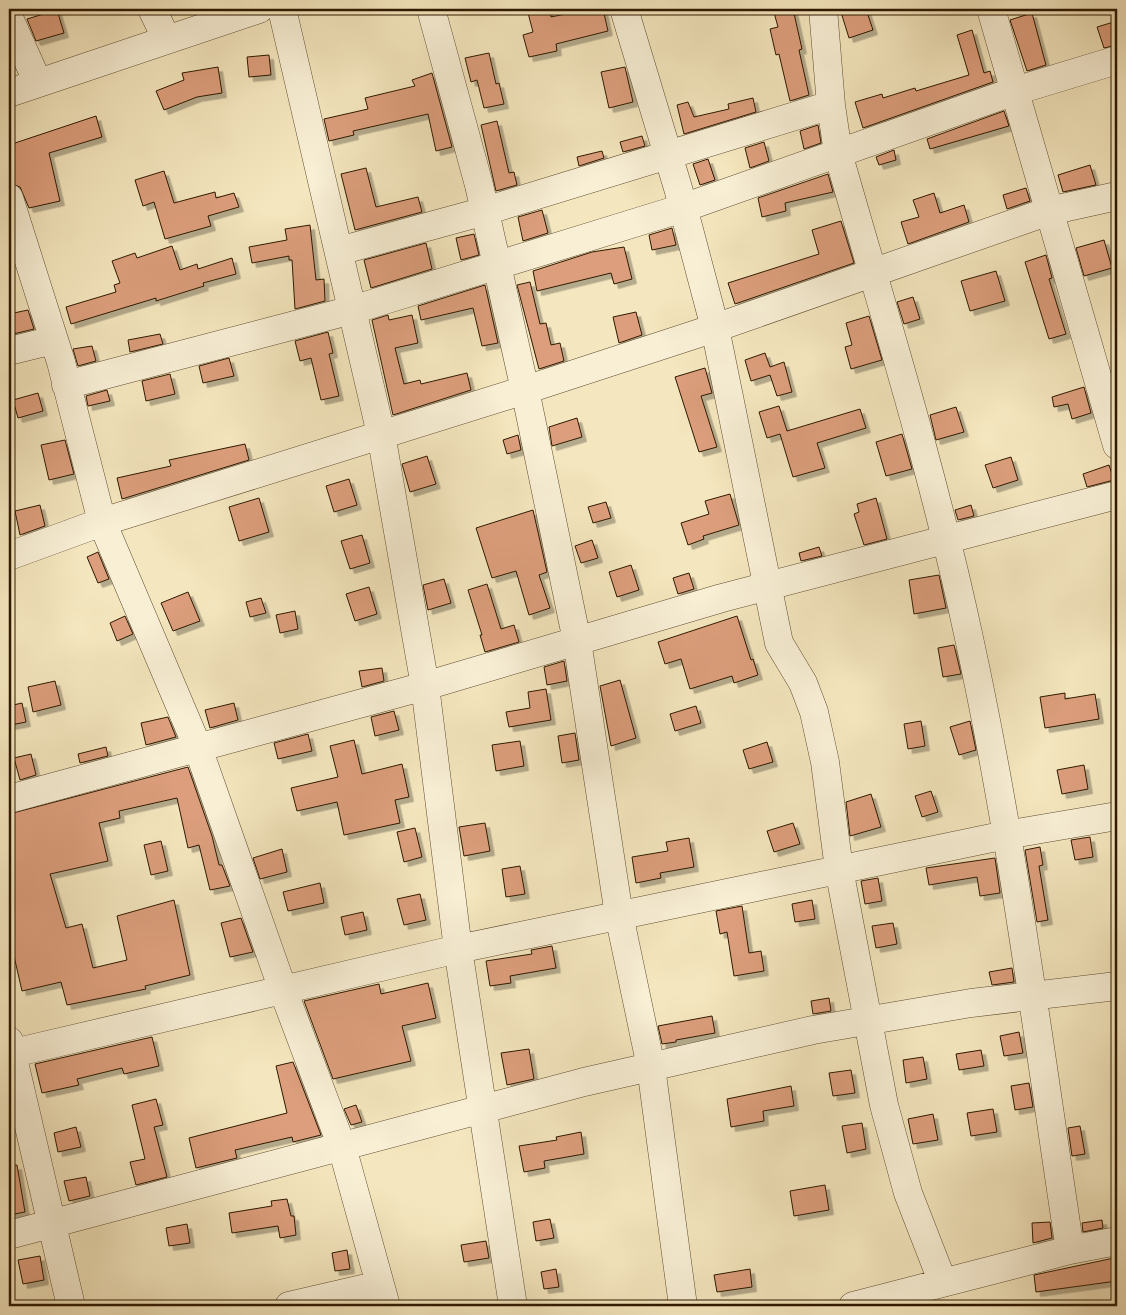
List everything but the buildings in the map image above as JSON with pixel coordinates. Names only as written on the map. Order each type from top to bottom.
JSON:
[{"type":"street","points":[[152,9],[167,40]]},
{"type":"street","points":[[9,93],[260,9]]},
{"type":"street","points":[[282,9],[381,434],[425,686],[458,949],[513,1306]]},
{"type":"street","points":[[431,9],[497,264],[578,641],[619,915],[651,1066],[683,1306]]},
{"type":"street","points":[[624,9],[684,208],[715,328],[779,644],[803,683],[814,712],[825,762],[839,869],[884,1105],[908,1193],[942,1283]]},
{"type":"street","points":[[823,9],[831,105],[838,153],[946,538],[970,640],[1006,835],[1070,1250]]},
{"type":"street","points":[[991,9],[1117,445]]},
{"type":"street","points":[[9,18],[38,83]]},
{"type":"street","points":[[66,385],[352,310],[684,208],[1015,92],[1117,60]]},
{"type":"street","points":[[339,251],[484,212],[831,105]]},
{"type":"street","points":[[9,556],[102,522],[525,390],[715,328],[1049,211],[1117,196]]},
{"type":"street","points":[[9,198],[54,340],[102,522],[198,748],[283,990],[342,1147],[383,1295],[289,1306]]},
{"type":"street","points":[[9,351],[54,340]]},
{"type":"street","points":[[9,799],[425,686],[768,586],[946,538],[1117,495]]},
{"type":"street","points":[[71,1306],[10,1049],[619,915],[1006,835],[1117,816]]},
{"type":"street","points":[[9,1235],[651,1066],[813,1030],[869,1020],[971,1003],[1117,986]]},
{"type":"street","points":[[853,1306],[1070,1250],[1117,1241]]}]
